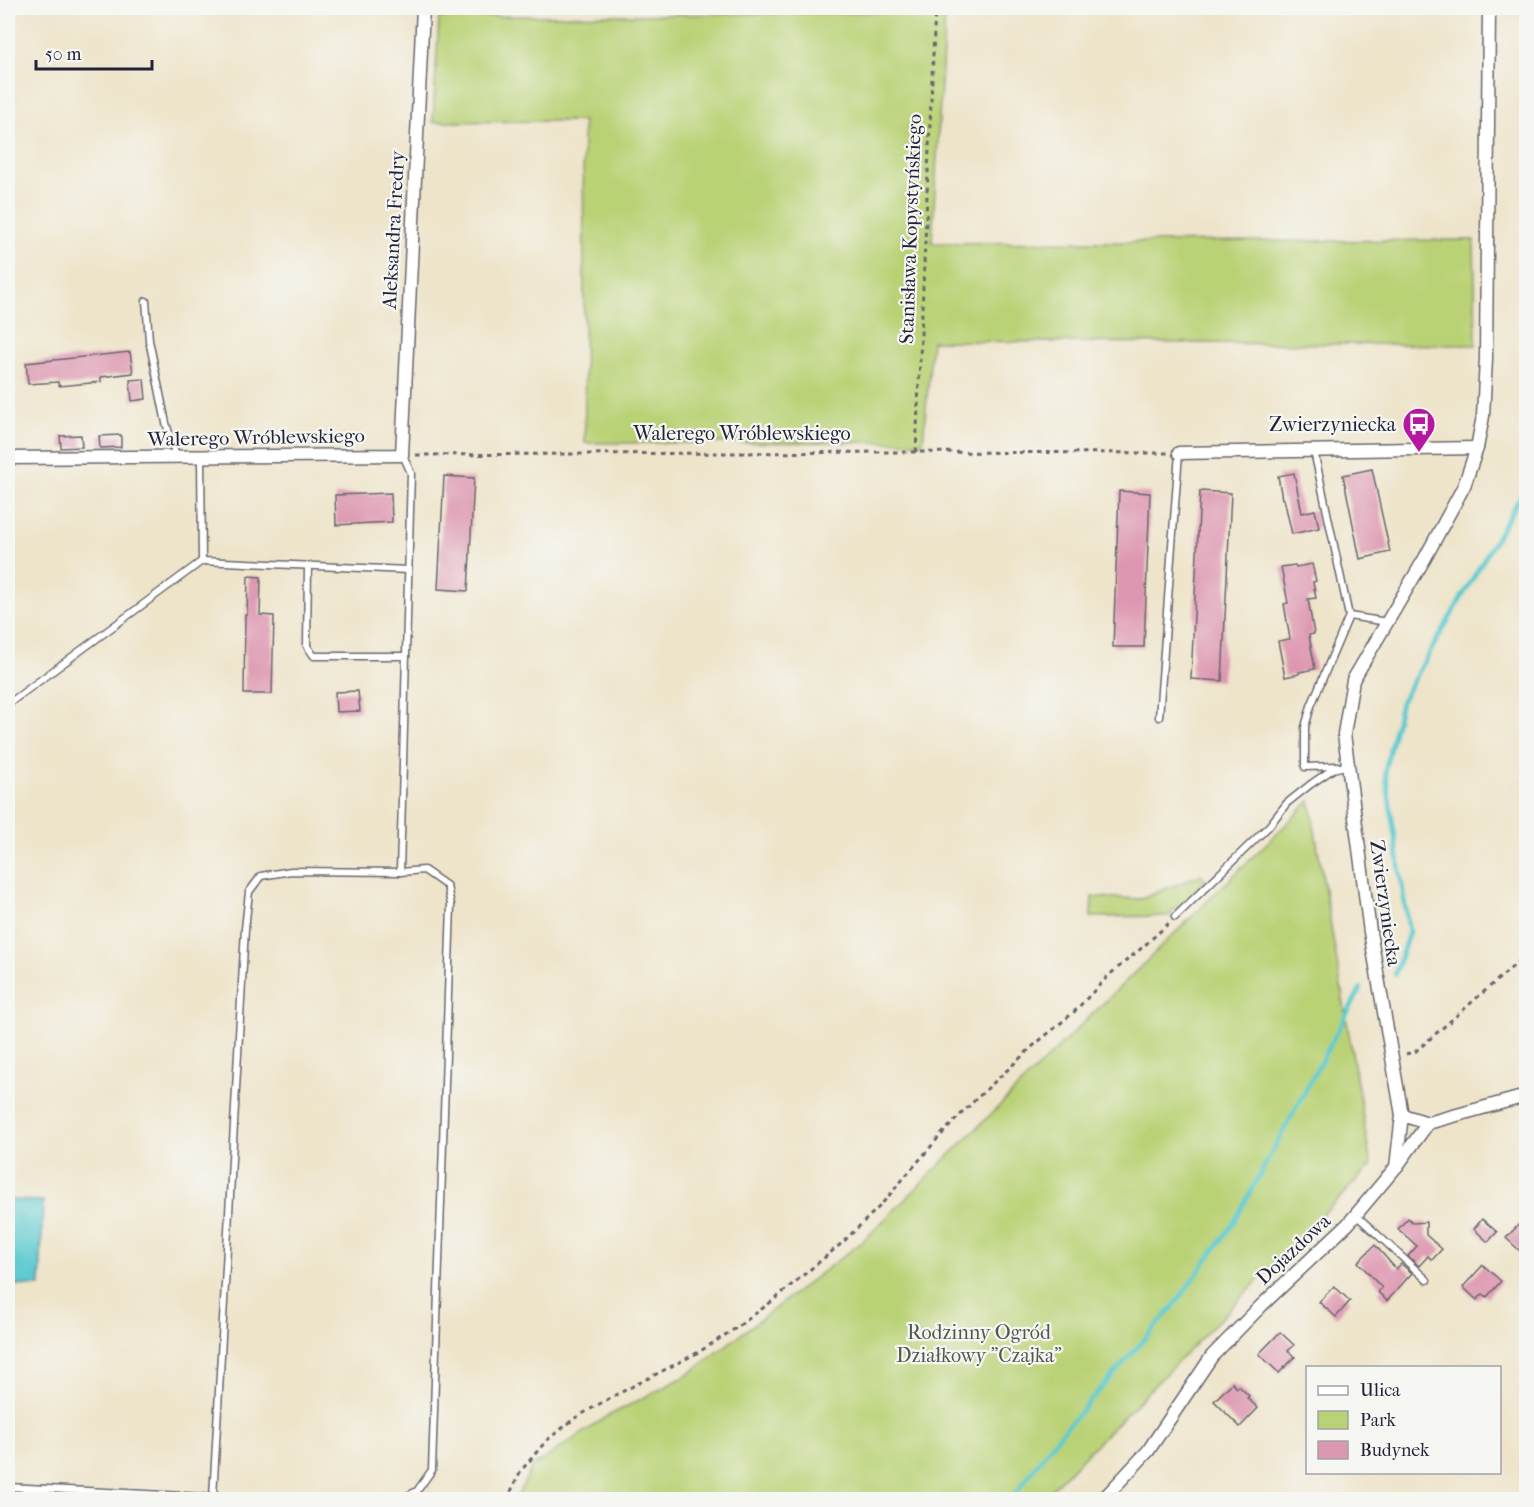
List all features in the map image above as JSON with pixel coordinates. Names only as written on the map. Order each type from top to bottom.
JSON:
[{"type":"street","name":"Aleksandra Fredry","points":[[402,455],[423,8]]},
{"type":"street","name":"Zwierzyniecka","points":[[1401,1115],[1370,932],[1344,734],[1353,680],[1425,558],[1464,486],[1477,448],[1483,416],[1486,359],[1489,8]]},
{"type":"street","points":[[1179,453],[1477,448]]},
{"type":"street","name":"Walerego Wróblewskiego","points":[[8,458],[402,455]]},
{"type":"street","points":[[1396,1167],[1401,1115],[1428,1123],[1527,1096]]},
{"type":"street","name":"Dojazdowa","points":[[1101,1500],[1148,1451],[1212,1356],[1347,1224],[1396,1167],[1428,1123]]},
{"type":"street","points":[[1116,1486],[1118,1500]]},
{"type":"lane","points":[[146,301],[149,340],[166,423],[176,457]]},
{"type":"lane","points":[[1314,450],[1349,616],[1311,706],[1305,727],[1305,767],[1348,765]]},
{"type":"lane","points":[[1159,717],[1179,453]]},
{"type":"lane","points":[[400,872],[411,473],[402,455]]},
{"type":"lane","points":[[201,457],[202,561]]},
{"type":"lane","points":[[8,704],[202,561],[408,570]]},
{"type":"lane","points":[[308,566],[307,646],[314,656],[406,656]]},
{"type":"lane","points":[[1349,616],[1387,622]]},
{"type":"lane","points":[[1175,917],[1269,826],[1287,803],[1333,769],[1348,765]]},
{"type":"lane","points":[[213,1497],[249,892],[261,876],[291,872],[424,870],[447,886],[451,905],[432,1470],[417,1491],[400,1500]]},
{"type":"lane","points":[[1355,1215],[1427,1280]]},
{"type":"lane","points":[[8,1487],[265,1500]]},
{"type":"path","name":"Stanisława Kopystyńskiego","points":[[916,452],[935,8]]},
{"type":"path","name":"Walerego Wróblewskiego","points":[[402,455],[1179,453]]},
{"type":"path","points":[[507,1500],[520,1472],[546,1441],[575,1418],[699,1352],[771,1302],[842,1242],[879,1206],[939,1137],[974,1101],[1074,1012],[1108,976],[1175,917]]},
{"type":"path","points":[[1392,1058],[1416,1051],[1527,955]]},
{"type":"green space","points":[[945,13],[932,243],[1474,240],[1476,345],[932,341],[923,442],[585,443],[583,121],[433,122],[439,17]]},
{"type":"green space","name":"Rodzinny Ogród Działkowy \"Czajka\"","points":[[1310,801],[1371,1166],[1042,1499],[516,1499],[532,1467],[608,1416],[686,1376],[863,1241]]},
{"type":"green space","points":[[1200,875],[1206,880],[1168,916],[1091,917],[1092,897],[1141,899]]},
{"type":"water","points":[[8,1200],[43,1201],[40,1286],[8,1285]]},
{"type":"building","points":[[130,352],[133,373],[101,377],[101,382],[59,386],[58,382],[28,384],[26,363]]},
{"type":"building","points":[[144,379],[146,399],[132,401],[130,380]]},
{"type":"building","points":[[81,435],[82,447],[61,448],[60,436]]},
{"type":"building","points":[[121,435],[121,447],[100,448],[99,436]]},
{"type":"building","points":[[1372,469],[1390,552],[1360,559],[1343,475]]},
{"type":"building","points":[[1294,473],[1302,513],[1315,510],[1319,528],[1292,534],[1278,476]]},
{"type":"building","points":[[444,476],[474,478],[468,591],[438,589]]},
{"type":"building","points":[[1119,491],[1150,493],[1144,647],[1113,647]]},
{"type":"building","points":[[1200,491],[1231,493],[1222,681],[1191,679]]},
{"type":"building","points":[[391,493],[392,522],[336,525],[335,495]]},
{"type":"building","points":[[1312,564],[1316,581],[1313,582],[1316,598],[1308,599],[1314,634],[1309,635],[1315,669],[1285,677],[1278,641],[1290,639],[1284,604],[1288,603],[1281,567]]},
{"type":"building","points":[[248,576],[261,577],[260,615],[274,616],[272,694],[244,694]]},
{"type":"building","points":[[358,691],[360,711],[336,712],[335,692]]},
{"type":"building","points":[[1527,1216],[1527,1244],[1520,1251],[1506,1238]]},
{"type":"building","points":[[1408,1218],[1413,1223],[1426,1222],[1426,1235],[1442,1249],[1432,1260],[1428,1256],[1419,1266],[1408,1256],[1417,1246],[1398,1229]]},
{"type":"building","points":[[1482,1219],[1497,1232],[1488,1242],[1474,1229]]},
{"type":"building","points":[[1375,1245],[1396,1269],[1401,1264],[1412,1273],[1387,1301],[1378,1292],[1382,1288],[1358,1262]]},
{"type":"building","points":[[1483,1265],[1501,1281],[1487,1297],[1483,1294],[1477,1300],[1463,1287]]},
{"type":"building","points":[[1334,1286],[1350,1301],[1336,1317],[1319,1302]]},
{"type":"building","points":[[1280,1332],[1294,1345],[1288,1351],[1295,1357],[1279,1373],[1259,1354]]},
{"type":"building","points":[[1232,1383],[1237,1388],[1239,1386],[1258,1408],[1240,1427],[1214,1401]]},
{"type":"waterway","points":[[1395,974],[1409,932],[1385,770],[1401,702],[1526,490]]},
{"type":"waterway","points":[[1011,1500],[1051,1445],[1173,1307],[1233,1224],[1361,988]]},
{"type":"place","name":"Zwierzyniecka","points":[[1419,453]]}]
